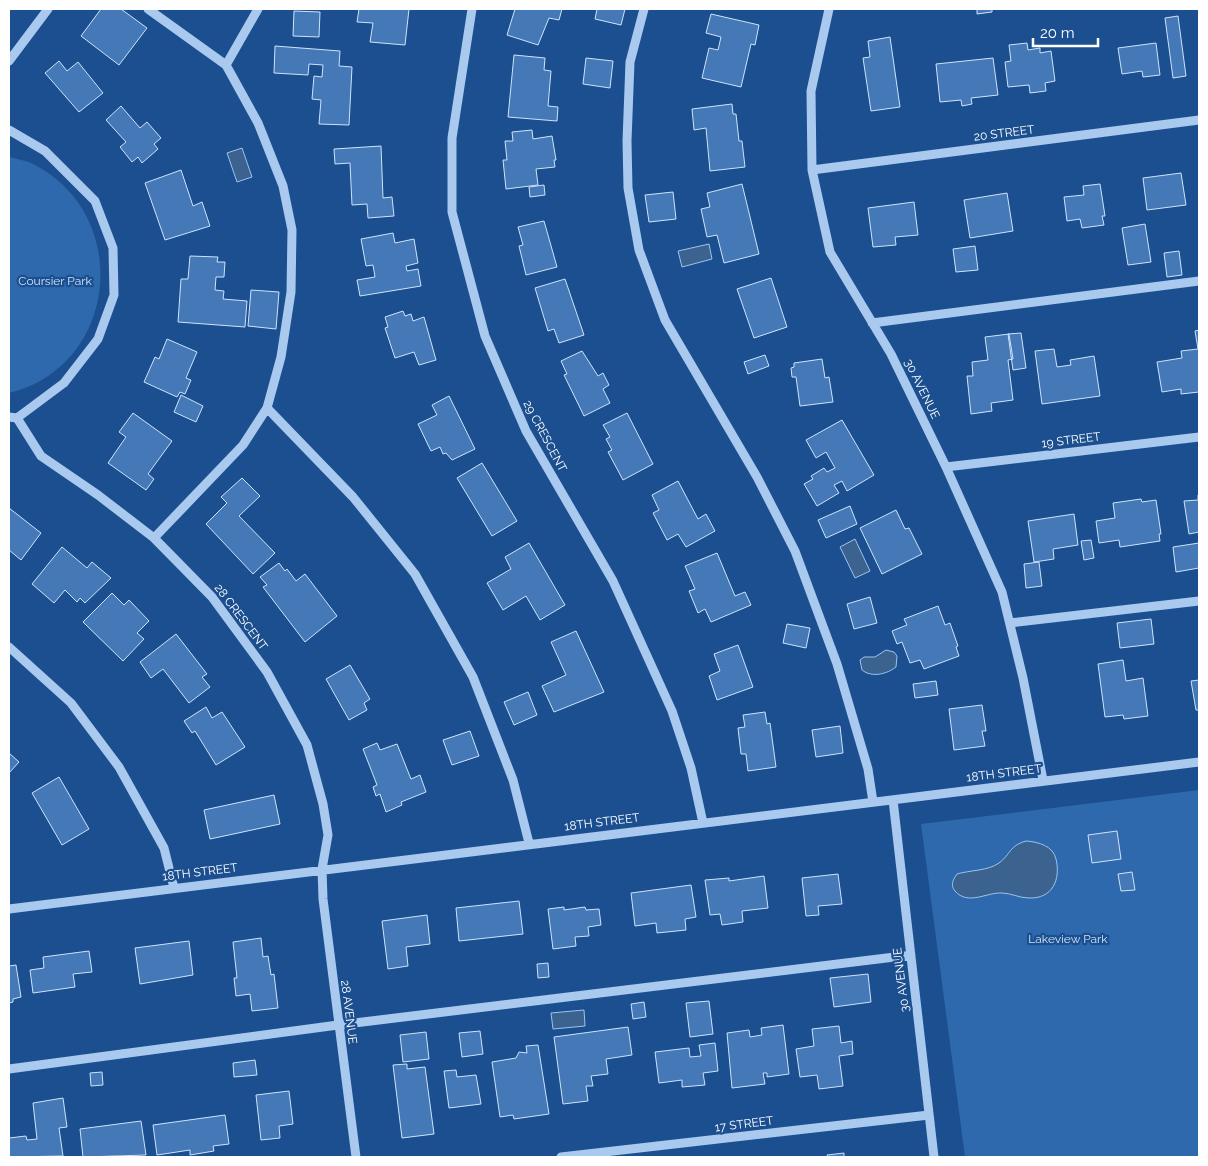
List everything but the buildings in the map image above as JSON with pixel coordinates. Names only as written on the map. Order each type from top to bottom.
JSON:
[{"type":"street","points":[[9,61],[48,9]]},
{"type":"street","points":[[148,9],[226,65],[258,123],[283,186],[292,230],[291,292],[281,357],[267,408],[243,445],[154,538]]},
{"type":"street","points":[[226,65],[258,9]]},
{"type":"street","name":"29 CRESCENT","points":[[472,9],[452,138],[452,212],[485,336],[526,431],[613,581],[668,702],[691,768],[703,823]]},
{"type":"street","points":[[644,9],[630,62],[626,141],[628,188],[639,250],[665,320],[757,477],[795,551],[837,664],[868,769],[873,802]]},
{"type":"street","name":"30 AVENUE","points":[[829,9],[811,91],[812,170],[830,252],[891,354],[946,467],[1002,592],[1043,780]]},
{"type":"street","name":"20 STREET","points":[[812,170],[1199,120]]},
{"type":"street","name":"28 CRESCENT","points":[[9,130],[45,151],[95,201],[113,248],[114,267],[114,295],[98,339],[64,383],[13,418],[41,456],[98,495],[154,538],[212,596],[267,672],[307,745],[323,804],[328,835],[322,869]]},
{"type":"street","points":[[872,323],[1199,282]]},
{"type":"street","points":[[267,408],[353,497],[415,574],[473,677],[513,780],[529,843]]},
{"type":"street","name":"19 STREET","points":[[946,467],[1199,438]]},
{"type":"street","points":[[1010,623],[1199,601]]},
{"type":"street","points":[[9,647],[71,702],[119,767],[164,848],[174,888]]},
{"type":"street","name":"18TH STREET","points":[[9,909],[529,843],[1199,762]]},
{"type":"street","name":"30 AVENUE","points":[[892,800],[934,1157]]},
{"type":"street","name":"28 AVENUE","points":[[322,869],[323,899],[356,1157]]},
{"type":"street","points":[[9,1069],[338,1025],[910,955]]},
{"type":"street","name":"17 STREET","points":[[561,1157],[929,1115]]},
{"type":"green space","name":"Coursier Park","points":[[9,157],[31,163],[64,186],[86,216],[98,250],[100,286],[92,321],[74,353],[46,377],[9,393]]},
{"type":"green space","name":"Lakeview Park","points":[[1199,790],[1199,1157],[965,1157],[921,824]]},
{"type":"shaded area","points":[[242,148],[252,177],[237,182],[227,153]]},
{"type":"shaded area","points":[[709,244],[712,259],[682,267],[678,251]]},
{"type":"shaded area","points":[[855,539],[870,571],[855,578],[840,547]]},
{"type":"shaded area","points":[[886,650],[894,652],[897,656],[896,667],[888,672],[879,674],[870,674],[862,670],[860,660],[864,657],[875,657]]},
{"type":"shaded area","points":[[1026,841],[1036,842],[1049,848],[1056,859],[1056,881],[1049,892],[1029,898],[996,893],[966,898],[953,889],[954,878],[957,874],[995,866],[1016,845]]},
{"type":"shaded area","points":[[584,1010],[585,1026],[553,1029],[551,1013]]}]
